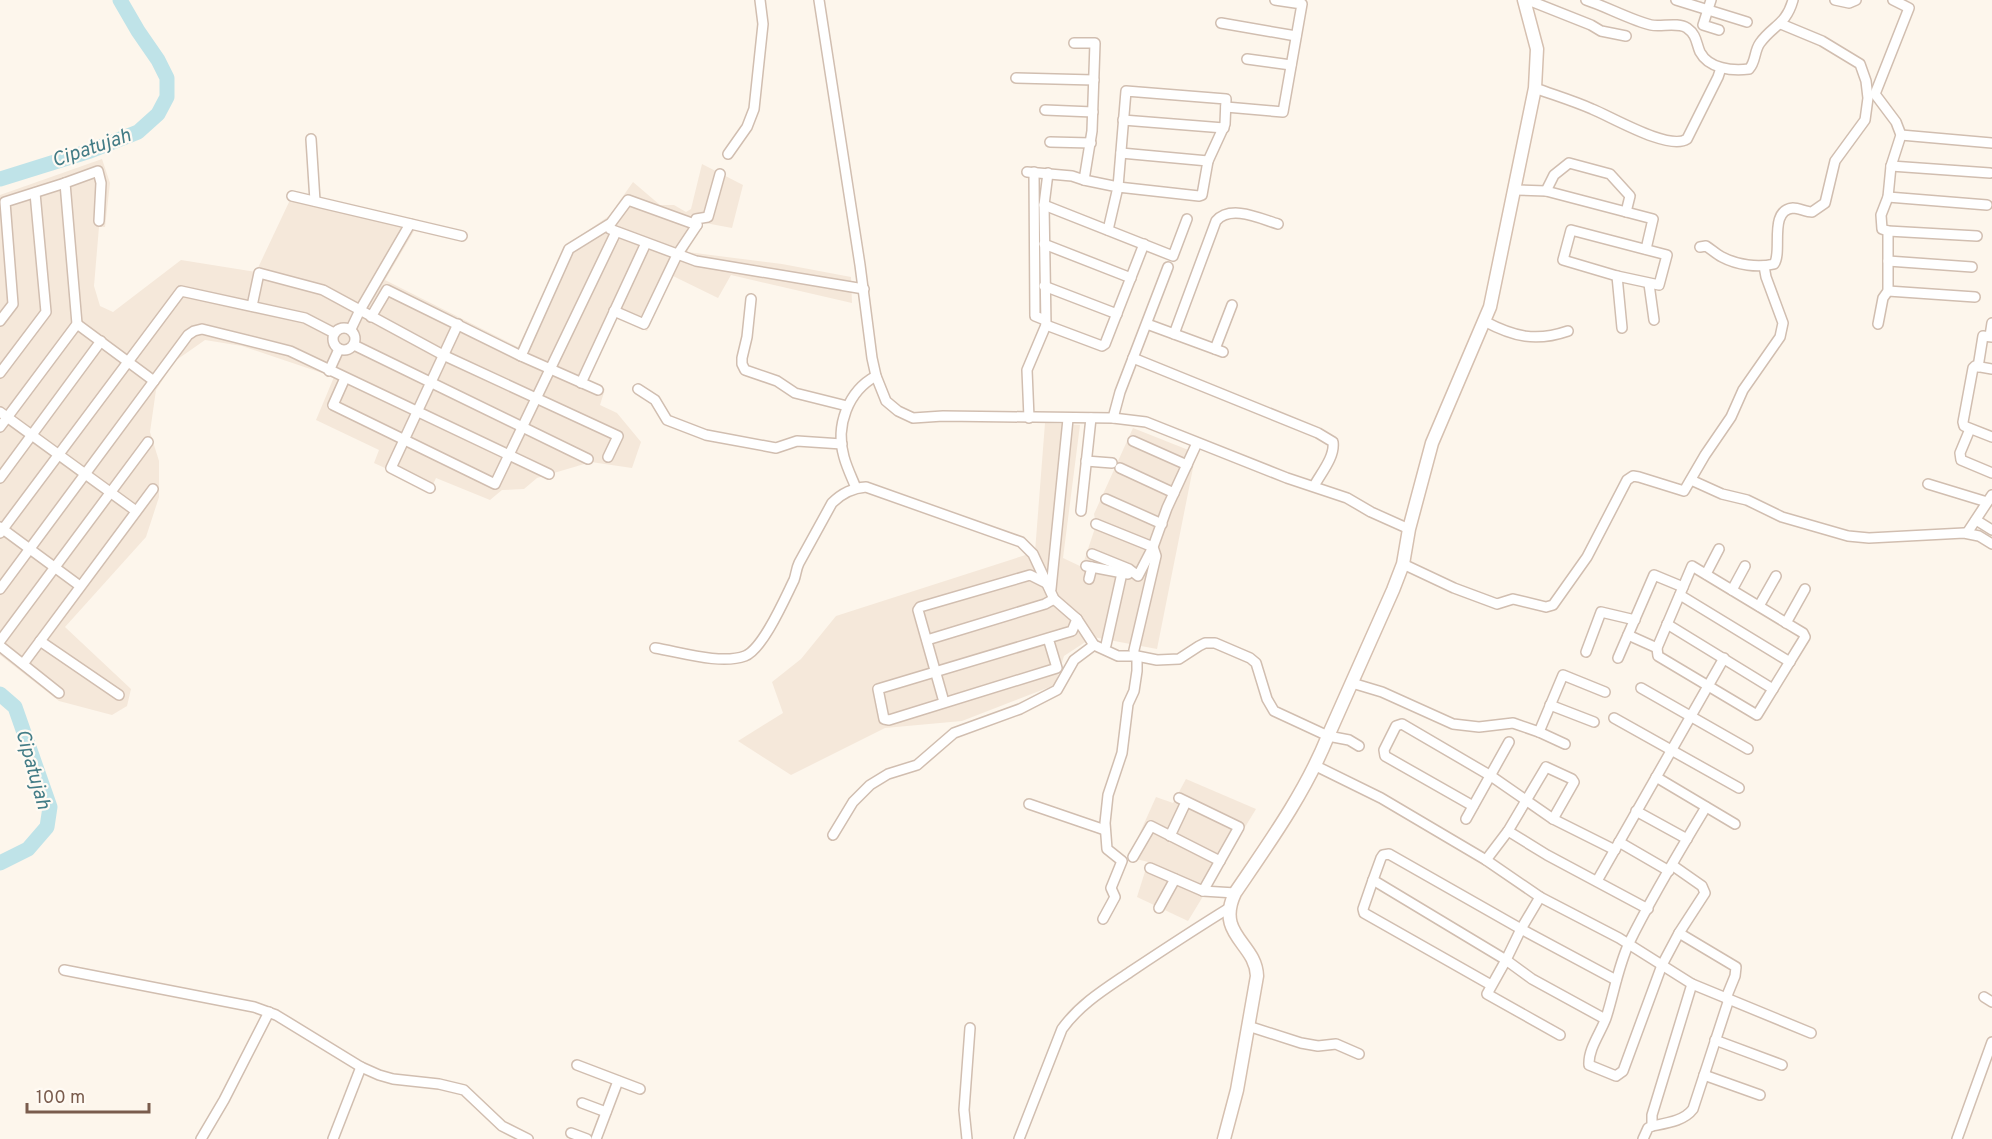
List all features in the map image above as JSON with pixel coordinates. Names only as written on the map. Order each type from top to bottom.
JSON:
[{"type":"street","points":[[728,154],[747,127],[754,109],[763,24],[760,0]]},
{"type":"street","points":[[819,0],[876,376],[886,401],[898,411],[913,418],[943,416],[1113,418],[1146,422],[1287,478],[1347,498],[1409,529]]},
{"type":"street","points":[[1226,107],[1283,112],[1302,4],[1275,0]]},
{"type":"street","points":[[1526,0],[1601,31],[1626,36]]},
{"type":"street","points":[[1224,1139],[1237,1090],[1257,969],[1253,959],[1235,936],[1229,908],[1235,893],[1292,809],[1316,766],[1403,564],[1409,529],[1432,443],[1490,307],[1535,88],[1537,49],[1526,0]]},
{"type":"street","points":[[1586,0],[1648,24],[1687,28],[1696,36],[1699,50],[1707,61],[1721,68],[1749,69],[1754,65],[1761,42],[1781,24],[1793,0]]},
{"type":"street","points":[[1676,0],[1747,22]]},
{"type":"street","points":[[1711,0],[1703,25],[1719,30]]},
{"type":"street","points":[[1835,0],[1849,3],[1856,0]]},
{"type":"street","points":[[1893,0],[1909,8],[1875,94],[1896,122],[1901,135],[1892,166],[1888,197],[1881,215],[1882,229],[1977,236]]},
{"type":"street","points":[[1221,23],[1296,36]]},
{"type":"street","points":[[1700,247],[1706,246],[1725,259],[1748,265],[1774,264],[1778,256],[1776,227],[1784,213],[1795,208],[1812,212],[1825,203],[1836,161],[1865,120],[1868,98],[1866,81],[1860,64],[1822,41],[1781,24]]},
{"type":"street","points":[[1074,43],[1095,43],[1091,143],[1084,180]]},
{"type":"street","points":[[1246,59],[1291,65]]},
{"type":"street","points":[[1535,88],[1592,108],[1660,139],[1683,141],[1687,139],[1721,68]]},
{"type":"street","points":[[1016,78],[1094,80]]},
{"type":"street","points":[[1029,418],[1027,370],[1045,323],[1040,306],[1030,172],[1072,176],[1118,187],[1199,196],[1203,194],[1208,161],[1224,128],[1225,98],[1127,90],[1118,187],[1108,230]]},
{"type":"street","points":[[1045,110],[1093,112]]},
{"type":"street","points":[[1123,120],[1224,128]]},
{"type":"street","points":[[1901,135],[1992,143]]},
{"type":"street","points":[[311,139],[315,201]]},
{"type":"street","points":[[1050,142],[1091,143]]},
{"type":"street","points":[[1121,153],[1208,161]]},
{"type":"street","points":[[1546,190],[1554,175],[1569,163],[1610,174],[1630,196],[1626,212]]},
{"type":"street","points":[[1892,166],[1990,173]]},
{"type":"street","points":[[0,321],[13,304],[5,202],[98,171],[101,183],[99,221]]},
{"type":"street","points":[[1040,306],[1044,286],[1044,205],[1048,173]]},
{"type":"street","points":[[614,311],[644,324],[677,255],[697,225],[696,219],[708,217],[720,174]]},
{"type":"street","points":[[0,427],[4,414],[77,324],[65,183]]},
{"type":"street","points":[[1515,190],[1546,190],[1653,219],[1646,249]]},
{"type":"street","points":[[0,373],[46,312],[35,193]]},
{"type":"street","points":[[292,196],[462,236]]},
{"type":"street","points":[[1888,197],[1987,206]]},
{"type":"street","points":[[345,378],[333,405],[495,484],[550,369],[611,230],[628,200],[697,225]]},
{"type":"street","points":[[1044,205],[1173,255],[1187,219]]},
{"type":"street","points":[[1174,334],[1216,221],[1227,213],[1240,213],[1278,224]]},
{"type":"street","points":[[351,329],[410,224]]},
{"type":"street","points":[[521,356],[569,249],[611,230],[696,261],[864,289]]},
{"type":"street","points":[[1571,230],[1667,255],[1659,285],[1617,276],[1563,260],[1571,230]]},
{"type":"street","points":[[1878,324],[1883,298],[1888,291],[1888,231]]},
{"type":"street","points":[[581,383],[646,243]]},
{"type":"street","points":[[1044,244],[1131,278]]},
{"type":"street","points":[[1045,323],[1102,345],[1105,344],[1144,244]]},
{"type":"street","points":[[1888,261],[1972,267]]},
{"type":"street","points":[[1403,564],[1454,588],[1497,604],[1519,599],[1546,607],[1553,605],[1587,557],[1630,477],[1639,477],[1682,491],[1686,489],[1705,455],[1731,417],[1743,390],[1781,334],[1783,322],[1764,266]]},
{"type":"street","points":[[1113,418],[1120,392],[1168,267]]},
{"type":"street","points":[[252,306],[259,273],[323,290],[443,355],[618,436],[608,457]]},
{"type":"street","points":[[1617,276],[1622,328]]},
{"type":"street","points":[[1649,284],[1654,320]]},
{"type":"street","points":[[1044,286],[1117,314]]},
{"type":"street","points":[[371,316],[387,290],[521,356],[598,390]]},
{"type":"street","points":[[80,586],[30,548],[1,530],[181,291],[305,318],[334,333]]},
{"type":"street","points":[[1888,291],[1975,297]]},
{"type":"street","points":[[751,299],[742,358],[742,364],[746,370],[777,381],[795,393],[847,406]]},
{"type":"street","points":[[1147,324],[1219,351],[1232,305]]},
{"type":"street","points":[[1484,321],[1502,331],[1533,338],[1551,337],[1568,331]]},
{"type":"street","points":[[1978,367],[1983,336],[1991,336],[1992,322]]},
{"type":"street","points":[[77,324],[154,381]]},
{"type":"street","points":[[430,488],[391,468],[458,324]]},
{"type":"street","points":[[340,328],[351,329],[355,335],[354,345],[348,350],[339,349],[333,343],[334,333],[340,328]]},
{"type":"street","points":[[0,589],[188,335],[202,329],[290,351],[549,474]]},
{"type":"street","points":[[0,478],[101,341]]},
{"type":"street","points":[[354,345],[588,459]]},
{"type":"street","points":[[329,371],[339,349]]},
{"type":"street","points":[[1133,358],[1318,433],[1333,442],[1334,447],[1328,462],[1314,486]]},
{"type":"street","points":[[1992,369],[1975,366],[1972,370],[1963,422],[1964,426],[1970,429],[1992,436]]},
{"type":"street","points":[[856,488],[842,444],[847,406],[864,382],[876,376]]},
{"type":"street","points":[[638,389],[655,400],[667,420],[706,435],[776,448],[797,441],[842,444]]},
{"type":"street","points":[[4,414],[136,511]]},
{"type":"street","points":[[927,640],[1045,604],[1051,592],[1068,418]]},
{"type":"street","points":[[1081,511],[1090,418]]},
{"type":"street","points":[[1970,429],[1960,458],[1992,473]]},
{"type":"street","points":[[1133,441],[1187,465]]},
{"type":"street","points":[[0,641],[148,442]]},
{"type":"street","points":[[1138,576],[1153,547],[1197,443]]},
{"type":"street","points":[[1086,462],[1116,465],[1174,493]]},
{"type":"street","points":[[1691,480],[1722,494],[1747,500],[1782,517],[1848,536],[1869,538],[1967,533],[1979,536],[1992,544]]},
{"type":"street","points":[[1928,484],[1990,499],[1967,533]]},
{"type":"street","points":[[655,648],[718,659],[745,656],[755,650],[781,607],[794,580],[798,565],[832,503],[856,488],[866,487],[1022,542],[1033,554],[1051,592]]},
{"type":"street","points":[[23,664],[153,489]]},
{"type":"street","points":[[1106,499],[1162,524]]},
{"type":"street","points":[[1976,520],[1992,530]]},
{"type":"street","points":[[1096,524],[1153,547],[1156,556],[1135,653],[1134,691],[1128,704],[1122,753],[1108,795],[1105,830],[1107,849],[1122,861],[1111,888],[1115,897],[1103,919]]},
{"type":"street","points":[[1706,574],[1719,549]]},
{"type":"street","points":[[1092,554],[1129,569],[1138,576]]},
{"type":"street","points":[[1692,566],[1732,590],[1803,633],[1805,637],[1757,715],[1658,656],[1657,648],[1692,566]]},
{"type":"street","points":[[1732,590],[1745,566]]},
{"type":"street","points":[[1089,579],[1089,567],[1151,578]]},
{"type":"street","points":[[1106,645],[1122,573]]},
{"type":"street","points":[[944,702],[918,610],[920,607],[1030,575],[1051,592],[1077,619],[1094,645],[1118,656],[1135,653],[1157,660],[1179,659],[1205,643],[1215,643],[1250,658],[1256,663],[1267,699],[1274,711],[1328,736],[1349,740],[1359,746]]},
{"type":"street","points":[[1618,658],[1654,575],[1790,662]]},
{"type":"street","points":[[1759,606],[1776,576]]},
{"type":"street","points":[[1786,623],[1805,590]]},
{"type":"street","points":[[1586,652],[1601,612],[1635,620]]},
{"type":"street","points":[[1048,638],[1057,668],[889,720],[884,719],[878,689],[936,671],[1048,638],[1072,631],[1077,619]]},
{"type":"street","points":[[1667,624],[1773,688]]},
{"type":"street","points":[[1628,635],[1657,648]]},
{"type":"street","points":[[40,641],[119,695]]},
{"type":"street","points":[[833,835],[853,802],[870,785],[888,774],[917,765],[954,733],[1020,709],[1057,690],[1074,660],[1094,645]]},
{"type":"street","points":[[0,646],[59,693]]},
{"type":"street","points":[[1597,881],[1724,658]]},
{"type":"street","points":[[1539,732],[1563,675],[1605,692]]},
{"type":"street","points":[[1352,683],[1382,692],[1453,724],[1479,727],[1512,723],[1565,744]]},
{"type":"street","points":[[1641,688],[1748,749]]},
{"type":"street","points":[[1550,705],[1594,722]]},
{"type":"street","points":[[1614,718],[1739,788]]},
{"type":"street","points":[[1473,806],[1385,756],[1383,750],[1396,726],[1402,724],[1491,776],[1553,819],[1671,868],[1703,887],[1705,892],[1662,965],[1623,1071],[1616,1076],[1588,1062],[1605,1019],[1629,944],[1648,909],[1671,868],[1687,839],[1706,807]]},
{"type":"street","points":[[1466,819],[1509,742]]},
{"type":"street","points":[[1316,766],[1381,798],[1486,860],[1540,897],[1629,944],[1692,984],[1811,1033]]},
{"type":"street","points":[[1486,860],[1508,831],[1545,767],[1550,767],[1572,779],[1573,785],[1553,819]]},
{"type":"street","points":[[1656,777],[1735,824]]},
{"type":"street","points":[[1170,836],[1183,800],[1239,827],[1203,891]]},
{"type":"street","points":[[1029,804],[1105,830]]},
{"type":"street","points":[[1636,812],[1687,839]]},
{"type":"street","points":[[1133,857],[1151,826],[1220,861]]},
{"type":"street","points":[[1508,831],[1547,855],[1648,909]]},
{"type":"street","points":[[1491,986],[1364,913],[1363,909],[1383,855],[1389,854],[1616,980]]},
{"type":"street","points":[[1150,868],[1203,891],[1235,893]]},
{"type":"street","points":[[1159,908],[1175,879]]},
{"type":"street","points":[[1374,880],[1506,960],[1532,979],[1605,1019]]},
{"type":"street","points":[[1540,897],[1487,992],[1560,1035]]},
{"type":"street","points":[[1019,1139],[1062,1029],[1073,1014],[1100,992],[1167,946],[1229,908]]},
{"type":"street","points":[[1643,1139],[1648,1128],[1688,1115],[1693,1108],[1735,976],[1736,967],[1680,933]]},
{"type":"street","points":[[64,970],[202,996],[269,1012],[362,1067],[393,1079],[439,1084],[464,1090],[502,1126],[528,1139]]},
{"type":"street","points":[[1652,1126],[1652,1115],[1692,984]]},
{"type":"street","points":[[201,1139],[224,1100],[269,1012]]},
{"type":"street","points":[[1248,1026],[1301,1043],[1318,1046],[1336,1044],[1359,1054]]},
{"type":"street","points":[[967,1139],[965,1087],[970,1028]]},
{"type":"street","points":[[1715,1040],[1782,1065]]},
{"type":"street","points":[[1960,1138],[1992,1042]]},
{"type":"street","points":[[577,1065],[640,1089]]},
{"type":"street","points":[[333,1139],[362,1067]]},
{"type":"street","points":[[1704,1075],[1760,1095]]},
{"type":"street","points":[[596,1139],[618,1081]]},
{"type":"street","points":[[582,1103],[606,1112]]},
{"type":"street","points":[[571,1133],[587,1139]]},
{"type":"shaded area","points":[[102,159],[110,183],[105,227],[99,227],[94,286],[100,306],[113,312],[181,260],[256,272],[290,200],[417,226],[385,280],[518,347],[568,244],[609,216],[633,182],[660,205],[674,205],[686,212],[691,209],[702,164],[743,185],[732,228],[700,222],[687,252],[782,264],[851,277],[852,303],[731,275],[718,298],[673,276],[647,331],[617,318],[587,380],[605,389],[600,405],[617,413],[641,442],[632,468],[591,462],[537,478],[524,489],[502,490],[490,500],[436,478],[431,489],[374,463],[379,450],[316,420],[334,377],[242,346],[205,340],[175,361],[156,390],[150,432],[159,461],[159,497],[146,537],[65,627],[131,689],[127,706],[112,715],[59,701],[0,655],[0,195]]},
{"type":"shaded area","points":[[1045,423],[1080,425],[1063,558],[1082,567],[1096,525],[1094,514],[1133,428],[1196,453],[1157,649],[1093,637],[1064,656],[1055,685],[962,721],[885,728],[791,775],[738,741],[783,713],[772,682],[801,659],[836,616],[1035,552]]},
{"type":"shaded area","points":[[1186,779],[1256,809],[1188,921],[1137,897],[1148,862],[1129,857],[1156,797],[1173,803]]},
{"type":"waterway","name":"Cipatujah","points":[[0,179],[90,151],[138,132],[158,114],[167,97],[167,78],[120,0]]},
{"type":"waterway","name":"Cipatujah","points":[[0,694],[15,707],[50,807],[47,827],[28,849],[0,863]]}]
